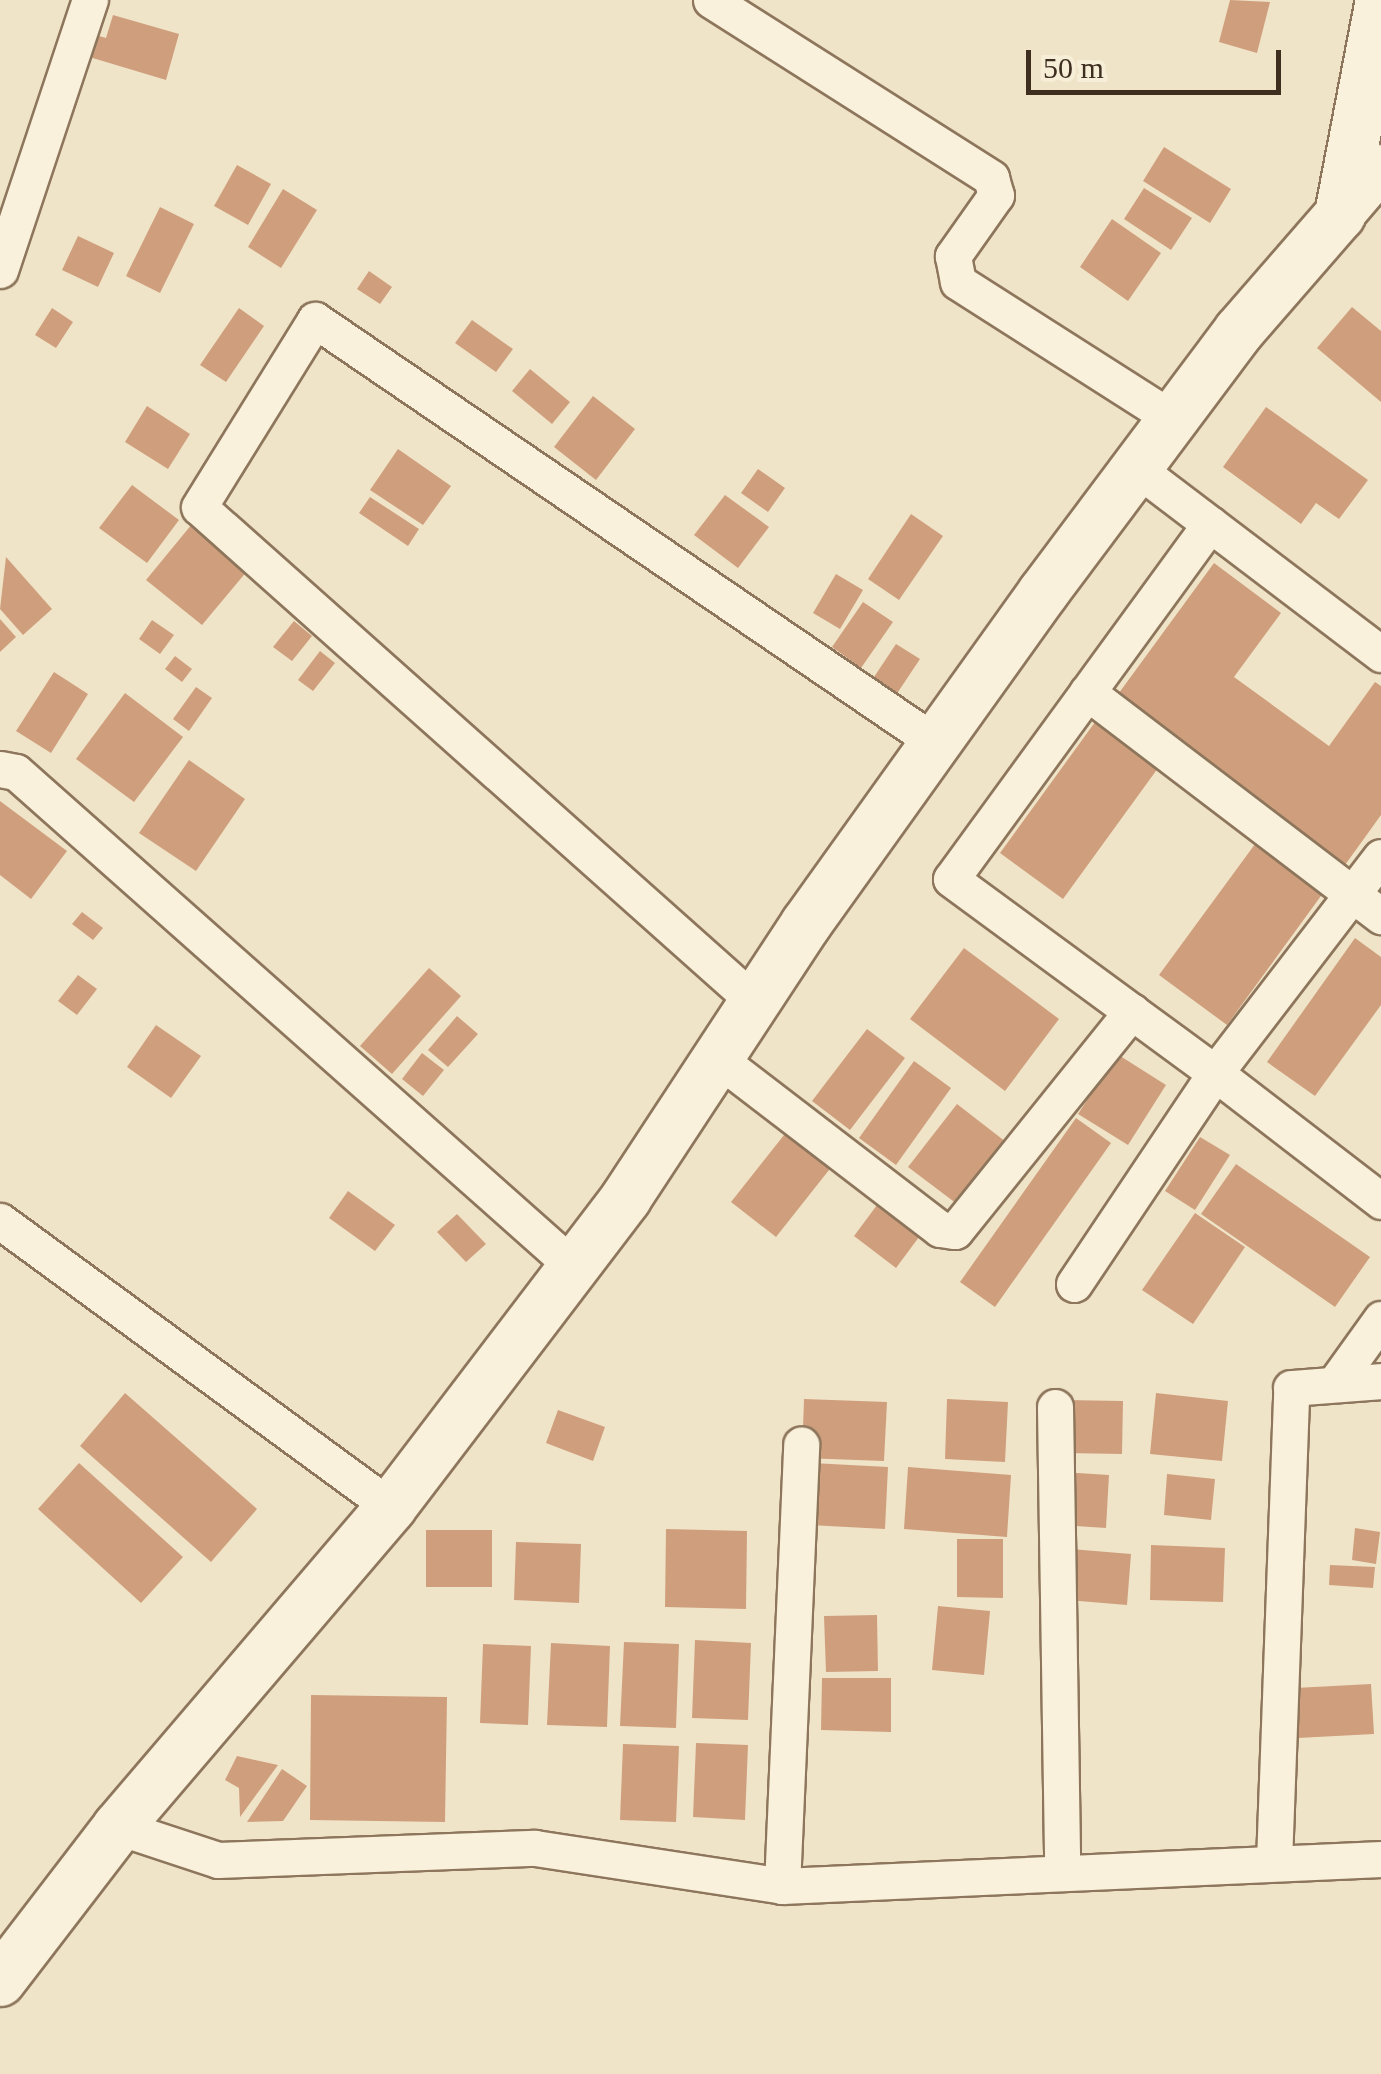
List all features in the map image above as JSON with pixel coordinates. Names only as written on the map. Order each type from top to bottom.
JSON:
[{"type":"main road","points":[[0,1981],[118,1827],[391,1507],[574,1266],[936,742],[1136,468],[1340,215],[1381,0]]},
{"type":"street","points":[[0,270],[90,0]]},
{"type":"street","points":[[711,0],[991,178],[996,195],[953,256],[958,282],[1174,419]]},
{"type":"street","points":[[1340,215],[1381,167]]},
{"type":"street","points":[[755,1002],[199,507],[315,320],[936,742]]},
{"type":"street","points":[[1136,468],[1381,654]]},
{"type":"street","points":[[1210,524],[951,879],[1216,1073],[1381,1200]]},
{"type":"street","points":[[1087,692],[1381,916]]},
{"type":"street","points":[[0,769],[16,772],[574,1266]]},
{"type":"street","points":[[1074,1284],[1216,1073],[1381,858]]},
{"type":"street","points":[[717,1058],[940,1229],[954,1232],[1132,1012]]},
{"type":"street","points":[[0,1221],[391,1507]]},
{"type":"street","points":[[1335,1382],[1381,1318]]},
{"type":"street","points":[[1274,1862],[1292,1388],[1381,1381]]},
{"type":"street","points":[[1055,1407],[1062,1872]]},
{"type":"street","points":[[782,1886],[800,1444]]},
{"type":"street","points":[[118,1827],[218,1860],[536,1848],[782,1886],[1381,1859]]},
{"type":"building","points":[[1230,0],[1270,2],[1257,53],[1219,42]]},
{"type":"building","points":[[113,15],[179,34],[166,80],[86,56],[92,34],[106,38]]},
{"type":"building","points":[[1164,147],[1231,189],[1210,223],[1143,181]]},
{"type":"building","points":[[237,165],[271,184],[248,225],[214,206]]},
{"type":"building","points":[[1144,188],[1192,218],[1171,250],[1124,219]]},
{"type":"building","points":[[283,189],[317,210],[281,268],[248,247]]},
{"type":"building","points":[[160,207],[194,224],[160,293],[126,276]]},
{"type":"building","points":[[1112,219],[1161,253],[1128,301],[1080,267]]},
{"type":"building","points":[[78,236],[114,253],[98,287],[62,270]]},
{"type":"building","points":[[369,271],[392,287],[380,304],[357,289]]},
{"type":"building","points":[[1352,307],[1381,331],[1381,402],[1317,348]]},
{"type":"building","points":[[52,308],[73,322],[56,348],[35,335]]},
{"type":"building","points":[[239,308],[264,326],[226,382],[200,365]]},
{"type":"building","points":[[472,320],[513,349],[496,372],[455,343]]},
{"type":"building","points":[[530,369],[570,402],[552,424],[512,391]]},
{"type":"building","points":[[593,396],[635,429],[596,480],[554,447]]},
{"type":"building","points":[[147,406],[190,434],[168,469],[125,442]]},
{"type":"building","points":[[1266,407],[1368,480],[1339,519],[1316,503],[1301,524],[1223,467]]},
{"type":"building","points":[[398,449],[451,486],[423,525],[370,490]]},
{"type":"building","points":[[758,469],[785,488],[768,512],[741,493]]},
{"type":"building","points":[[132,485],[179,520],[147,563],[99,528]]},
{"type":"building","points":[[725,495],[769,527],[738,568],[694,535]]},
{"type":"building","points":[[370,497],[419,529],[408,546],[359,513]]},
{"type":"building","points":[[911,514],[943,536],[899,600],[868,579]]},
{"type":"building","points":[[192,524],[248,570],[202,625],[146,580]]},
{"type":"building","points":[[6,557],[52,609],[23,635],[0,609]]},
{"type":"building","points":[[1214,563],[1281,613],[1234,677],[1329,746],[1375,682],[1381,686],[1381,815],[1345,865],[1116,697]]},
{"type":"building","points":[[836,574],[863,590],[840,629],[813,613]]},
{"type":"building","points":[[863,602],[893,622],[861,668],[832,647]]},
{"type":"building","points":[[0,619],[16,637],[0,652]]},
{"type":"building","points":[[152,620],[174,635],[160,654],[139,639]]},
{"type":"building","points":[[294,621],[312,636],[292,661],[273,647]]},
{"type":"building","points":[[896,644],[920,659],[894,698],[870,683]]},
{"type":"building","points":[[320,651],[335,663],[313,691],[298,680]]},
{"type":"building","points":[[175,656],[192,669],[182,682],[165,669]]},
{"type":"building","points":[[54,672],[88,694],[51,753],[16,731]]},
{"type":"building","points":[[196,687],[212,698],[189,731],[173,719]]},
{"type":"building","points":[[125,693],[183,737],[134,802],[76,759]]},
{"type":"building","points":[[1098,718],[1161,764],[1063,899],[1000,853]]},
{"type":"building","points":[[189,760],[245,799],[196,871],[139,833]]},
{"type":"building","points":[[0,801],[67,851],[31,899],[0,875]]},
{"type":"building","points":[[1258,840],[1326,889],[1227,1025],[1159,975]]},
{"type":"building","points":[[82,912],[103,928],[93,940],[72,924]]},
{"type":"building","points":[[1355,938],[1381,957],[1381,1005],[1315,1096],[1267,1062]]},
{"type":"building","points":[[964,948],[1059,1019],[1005,1091],[910,1019]]},
{"type":"building","points":[[429,968],[461,996],[392,1074],[360,1046]]},
{"type":"building","points":[[78,975],[97,989],[77,1015],[58,1001]]},
{"type":"building","points":[[457,1016],[478,1034],[448,1067],[428,1050]]},
{"type":"building","points":[[156,1025],[201,1056],[171,1098],[127,1067]]},
{"type":"building","points":[[867,1029],[905,1058],[850,1130],[812,1101]]},
{"type":"building","points":[[422,1053],[444,1070],[423,1096],[402,1079]]},
{"type":"building","points":[[1117,1054],[1166,1085],[1128,1145],[1078,1114]]},
{"type":"building","points":[[914,1061],[951,1088],[896,1165],[859,1138]]},
{"type":"building","points":[[957,1104],[1006,1142],[957,1204],[908,1167]]},
{"type":"building","points":[[1076,1118],[1111,1143],[995,1307],[960,1282]]},
{"type":"building","points":[[788,1130],[833,1165],[776,1237],[731,1202]]},
{"type":"building","points":[[1200,1137],[1230,1155],[1195,1210],[1165,1191]]},
{"type":"building","points":[[1236,1164],[1370,1257],[1335,1307],[1201,1214]]},
{"type":"building","points":[[348,1191],[395,1225],[375,1251],[329,1218]]},
{"type":"building","points":[[880,1201],[922,1233],[896,1268],[854,1236]]},
{"type":"building","points":[[1195,1213],[1245,1247],[1193,1324],[1142,1290]]},
{"type":"building","points":[[457,1214],[486,1244],[466,1262],[437,1232]]},
{"type":"building","points":[[125,1393],[257,1509],[211,1562],[80,1446]]},
{"type":"building","points":[[1156,1393],[1228,1401],[1222,1461],[1150,1454]]},
{"type":"building","points":[[804,1399],[887,1402],[884,1461],[802,1458]]},
{"type":"building","points":[[947,1399],[1008,1402],[1005,1462],[945,1459]]},
{"type":"building","points":[[1065,1400],[1123,1401],[1122,1454],[1064,1453]]},
{"type":"building","points":[[558,1410],[605,1427],[593,1461],[546,1443]]},
{"type":"building","points":[[79,1463],[183,1557],[141,1603],[38,1509]]},
{"type":"building","points":[[812,1463],[888,1467],[885,1529],[809,1525]]},
{"type":"building","points":[[908,1467],[1011,1475],[1007,1537],[904,1529]]},
{"type":"building","points":[[1062,1472],[1109,1475],[1106,1528],[1060,1525]]},
{"type":"building","points":[[1167,1474],[1215,1479],[1211,1520],[1164,1515]]},
{"type":"building","points":[[1355,1528],[1380,1532],[1376,1564],[1352,1560]]},
{"type":"building","points":[[666,1529],[747,1531],[746,1609],[665,1607]]},
{"type":"building","points":[[426,1530],[492,1530],[492,1587],[426,1587]]},
{"type":"building","points":[[957,1539],[1003,1539],[1003,1598],[957,1597]]},
{"type":"building","points":[[516,1542],[581,1544],[579,1603],[514,1600]]},
{"type":"building","points":[[1151,1545],[1225,1548],[1223,1602],[1150,1600]]},
{"type":"building","points":[[1071,1549],[1131,1554],[1127,1605],[1067,1600]]},
{"type":"building","points":[[1330,1565],[1375,1567],[1373,1588],[1329,1585]]},
{"type":"building","points":[[938,1606],[990,1611],[984,1675],[932,1670]]},
{"type":"building","points":[[877,1615],[878,1671],[826,1672],[824,1616]]},
{"type":"building","points":[[695,1640],[751,1643],[748,1720],[692,1718]]},
{"type":"building","points":[[624,1642],[679,1644],[676,1728],[620,1726]]},
{"type":"building","points":[[551,1643],[610,1646],[607,1727],[547,1725]]},
{"type":"building","points":[[483,1644],[531,1646],[528,1725],[480,1723]]},
{"type":"building","points":[[822,1678],[891,1678],[891,1732],[821,1730]]},
{"type":"building","points":[[1371,1684],[1374,1734],[1298,1738],[1295,1688]]},
{"type":"building","points":[[311,1695],[447,1697],[445,1822],[310,1820]]},
{"type":"building","points":[[696,1743],[748,1745],[745,1820],[693,1817]]},
{"type":"building","points":[[623,1744],[679,1746],[676,1822],[620,1820]]},
{"type":"building","points":[[237,1756],[278,1765],[240,1817],[239,1788],[225,1780]]},
{"type":"building","points":[[282,1769],[307,1786],[283,1821],[247,1822]]}]
